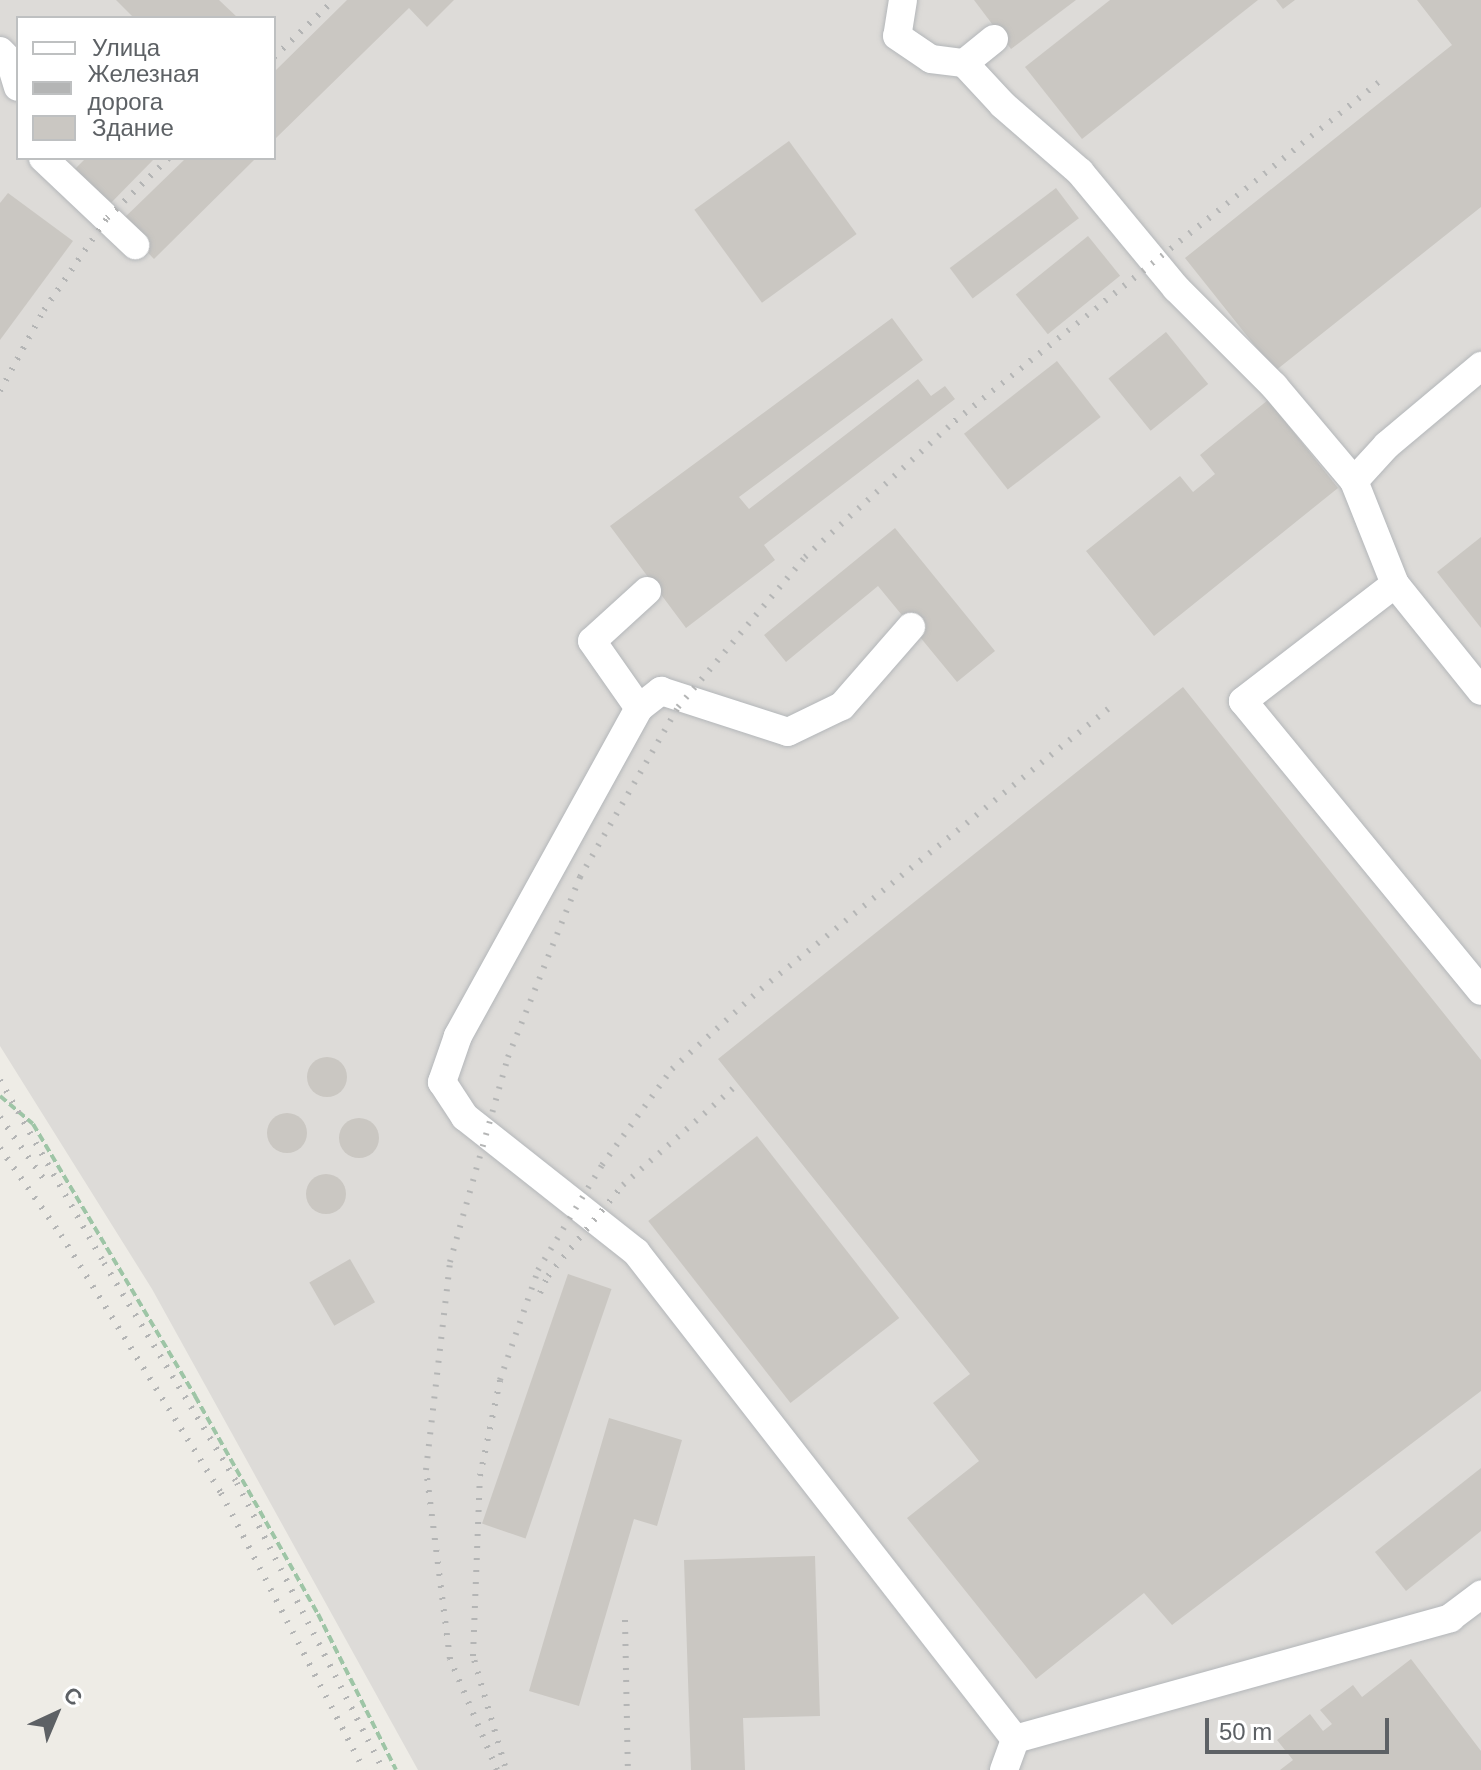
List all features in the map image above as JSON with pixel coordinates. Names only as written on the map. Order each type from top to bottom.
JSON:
[{"type":"lane","points":[[903,0],[897,36],[931,59],[964,63],[1003,105],[1080,172],[1176,288],[1274,386],[1354,481],[1395,584],[1481,691]]},
{"type":"lane","points":[[964,63],[994,39]]},
{"type":"lane","points":[[0,51],[10,61],[16,80]]},
{"type":"lane","points":[[45,160],[135,245]]},
{"type":"lane","points":[[1354,481],[1387,445],[1481,366]]},
{"type":"lane","points":[[1395,584],[1243,701],[1481,991]]},
{"type":"lane","points":[[639,708],[592,641],[647,591]]},
{"type":"lane","points":[[911,627],[842,706],[788,732],[661,691],[639,708],[458,1036],[442,1082],[465,1117],[636,1252],[1015,1739]]},
{"type":"lane","points":[[1015,1739],[1450,1618],[1481,1595]]},
{"type":"lane","points":[[1004,1770],[1015,1739]]},
{"type":"path","points":[[0,1096],[33,1124],[195,1396],[318,1614],[396,1770]]},
{"type":"shaded area","points":[[0,0],[1481,0],[1481,1770],[418,1770],[152,1289],[0,1046]]},
{"type":"building","points":[[116,0],[219,0],[236,16],[132,16]]},
{"type":"building","points":[[347,0],[454,0],[427,27],[409,8],[276,138],[276,70]]},
{"type":"building","points":[[974,0],[1076,0],[1011,49]]},
{"type":"building","points":[[1110,0],[1258,0],[1082,139],[1025,67]]},
{"type":"building","points":[[1276,0],[1295,0],[1283,9]]},
{"type":"building","points":[[1417,0],[1481,0],[1481,207],[1275,371],[1185,258],[1452,45]]},
{"type":"building","points":[[789,141],[857,234],[762,303],[694,210]]},
{"type":"building","points":[[84,160],[153,160],[104,210],[69,175]]},
{"type":"building","points":[[184,160],[254,160],[154,259],[119,223]]},
{"type":"building","points":[[1056,188],[1079,218],[973,298],[950,268]]},
{"type":"building","points":[[8,193],[73,241],[0,340],[0,203]]},
{"type":"building","points":[[1088,236],[1120,276],[1048,334],[1016,295]]},
{"type":"building","points":[[892,318],[923,360],[739,497],[749,509],[918,379],[931,396],[945,386],[955,399],[764,545],[775,560],[686,628],[610,526]]},
{"type":"building","points":[[1166,332],[1208,384],[1151,431],[1108,379]]},
{"type":"building","points":[[1057,361],[1101,417],[1008,490],[964,434]]},
{"type":"building","points":[[1268,400],[1338,488],[1154,636],[1086,551],[1180,476],[1193,492],[1215,474],[1200,455]]},
{"type":"building","points":[[895,528],[995,651],[957,682],[878,586],[786,662],[764,635]]},
{"type":"building","points":[[1481,537],[1481,628],[1437,572]]},
{"type":"building","points":[[1183,687],[1481,1060],[1481,1391],[1172,1625],[1144,1593],[1036,1679],[907,1518],[979,1461],[933,1403],[970,1374],[718,1059]]},
{"type":"building","points":[[327,1057],[341,1063],[347,1077],[341,1091],[327,1097],[313,1091],[307,1077],[313,1063]]},
{"type":"building","points":[[287,1113],[301,1119],[307,1133],[301,1147],[287,1153],[273,1147],[267,1133],[273,1119]]},
{"type":"building","points":[[359,1118],[373,1124],[379,1138],[373,1152],[359,1158],[345,1152],[339,1138],[345,1124]]},
{"type":"building","points":[[757,1136],[899,1318],[790,1403],[648,1221]]},
{"type":"building","points":[[326,1174],[340,1180],[346,1194],[340,1208],[326,1214],[312,1208],[306,1194],[312,1180]]},
{"type":"building","points":[[350,1259],[375,1302],[334,1326],[309,1282]]},
{"type":"building","points":[[568,1274],[611,1289],[526,1539],[482,1524]]},
{"type":"building","points":[[609,1418],[682,1440],[657,1526],[634,1519],[579,1706],[529,1691]]},
{"type":"building","points":[[1481,1468],[1481,1531],[1406,1591],[1375,1552]]},
{"type":"building","points":[[815,1556],[820,1716],[743,1718],[745,1770],[691,1770],[684,1560]]},
{"type":"building","points":[[1411,1659],[1481,1751],[1481,1770],[1280,1770],[1293,1760],[1277,1740],[1310,1714],[1323,1731],[1332,1724],[1320,1710],[1353,1685],[1362,1697]]},
{"type":"railway","points":[[276,55],[334,0]]},
{"type":"railway","points":[[497,1770],[450,1659],[426,1470],[450,1262],[508,1057],[580,877],[678,707],[805,557],[955,421],[1379,82]]},
{"type":"railway","points":[[0,391],[44,310],[107,218],[167,160]]},
{"type":"railway","points":[[505,1766],[473,1656],[480,1476],[500,1380],[538,1270],[602,1165],[672,1069],[761,989],[1113,705]]},
{"type":"railway","points":[[0,1080],[104,1263],[237,1483],[383,1770]]},
{"type":"railway","points":[[540,1293],[548,1276],[623,1185],[738,1084]]},
{"type":"railway","points":[[0,1117],[43,1178]]},
{"type":"railway","points":[[0,1148],[61,1235],[221,1493],[364,1770]]},
{"type":"railway","points":[[625,1620],[628,1770]]}]
